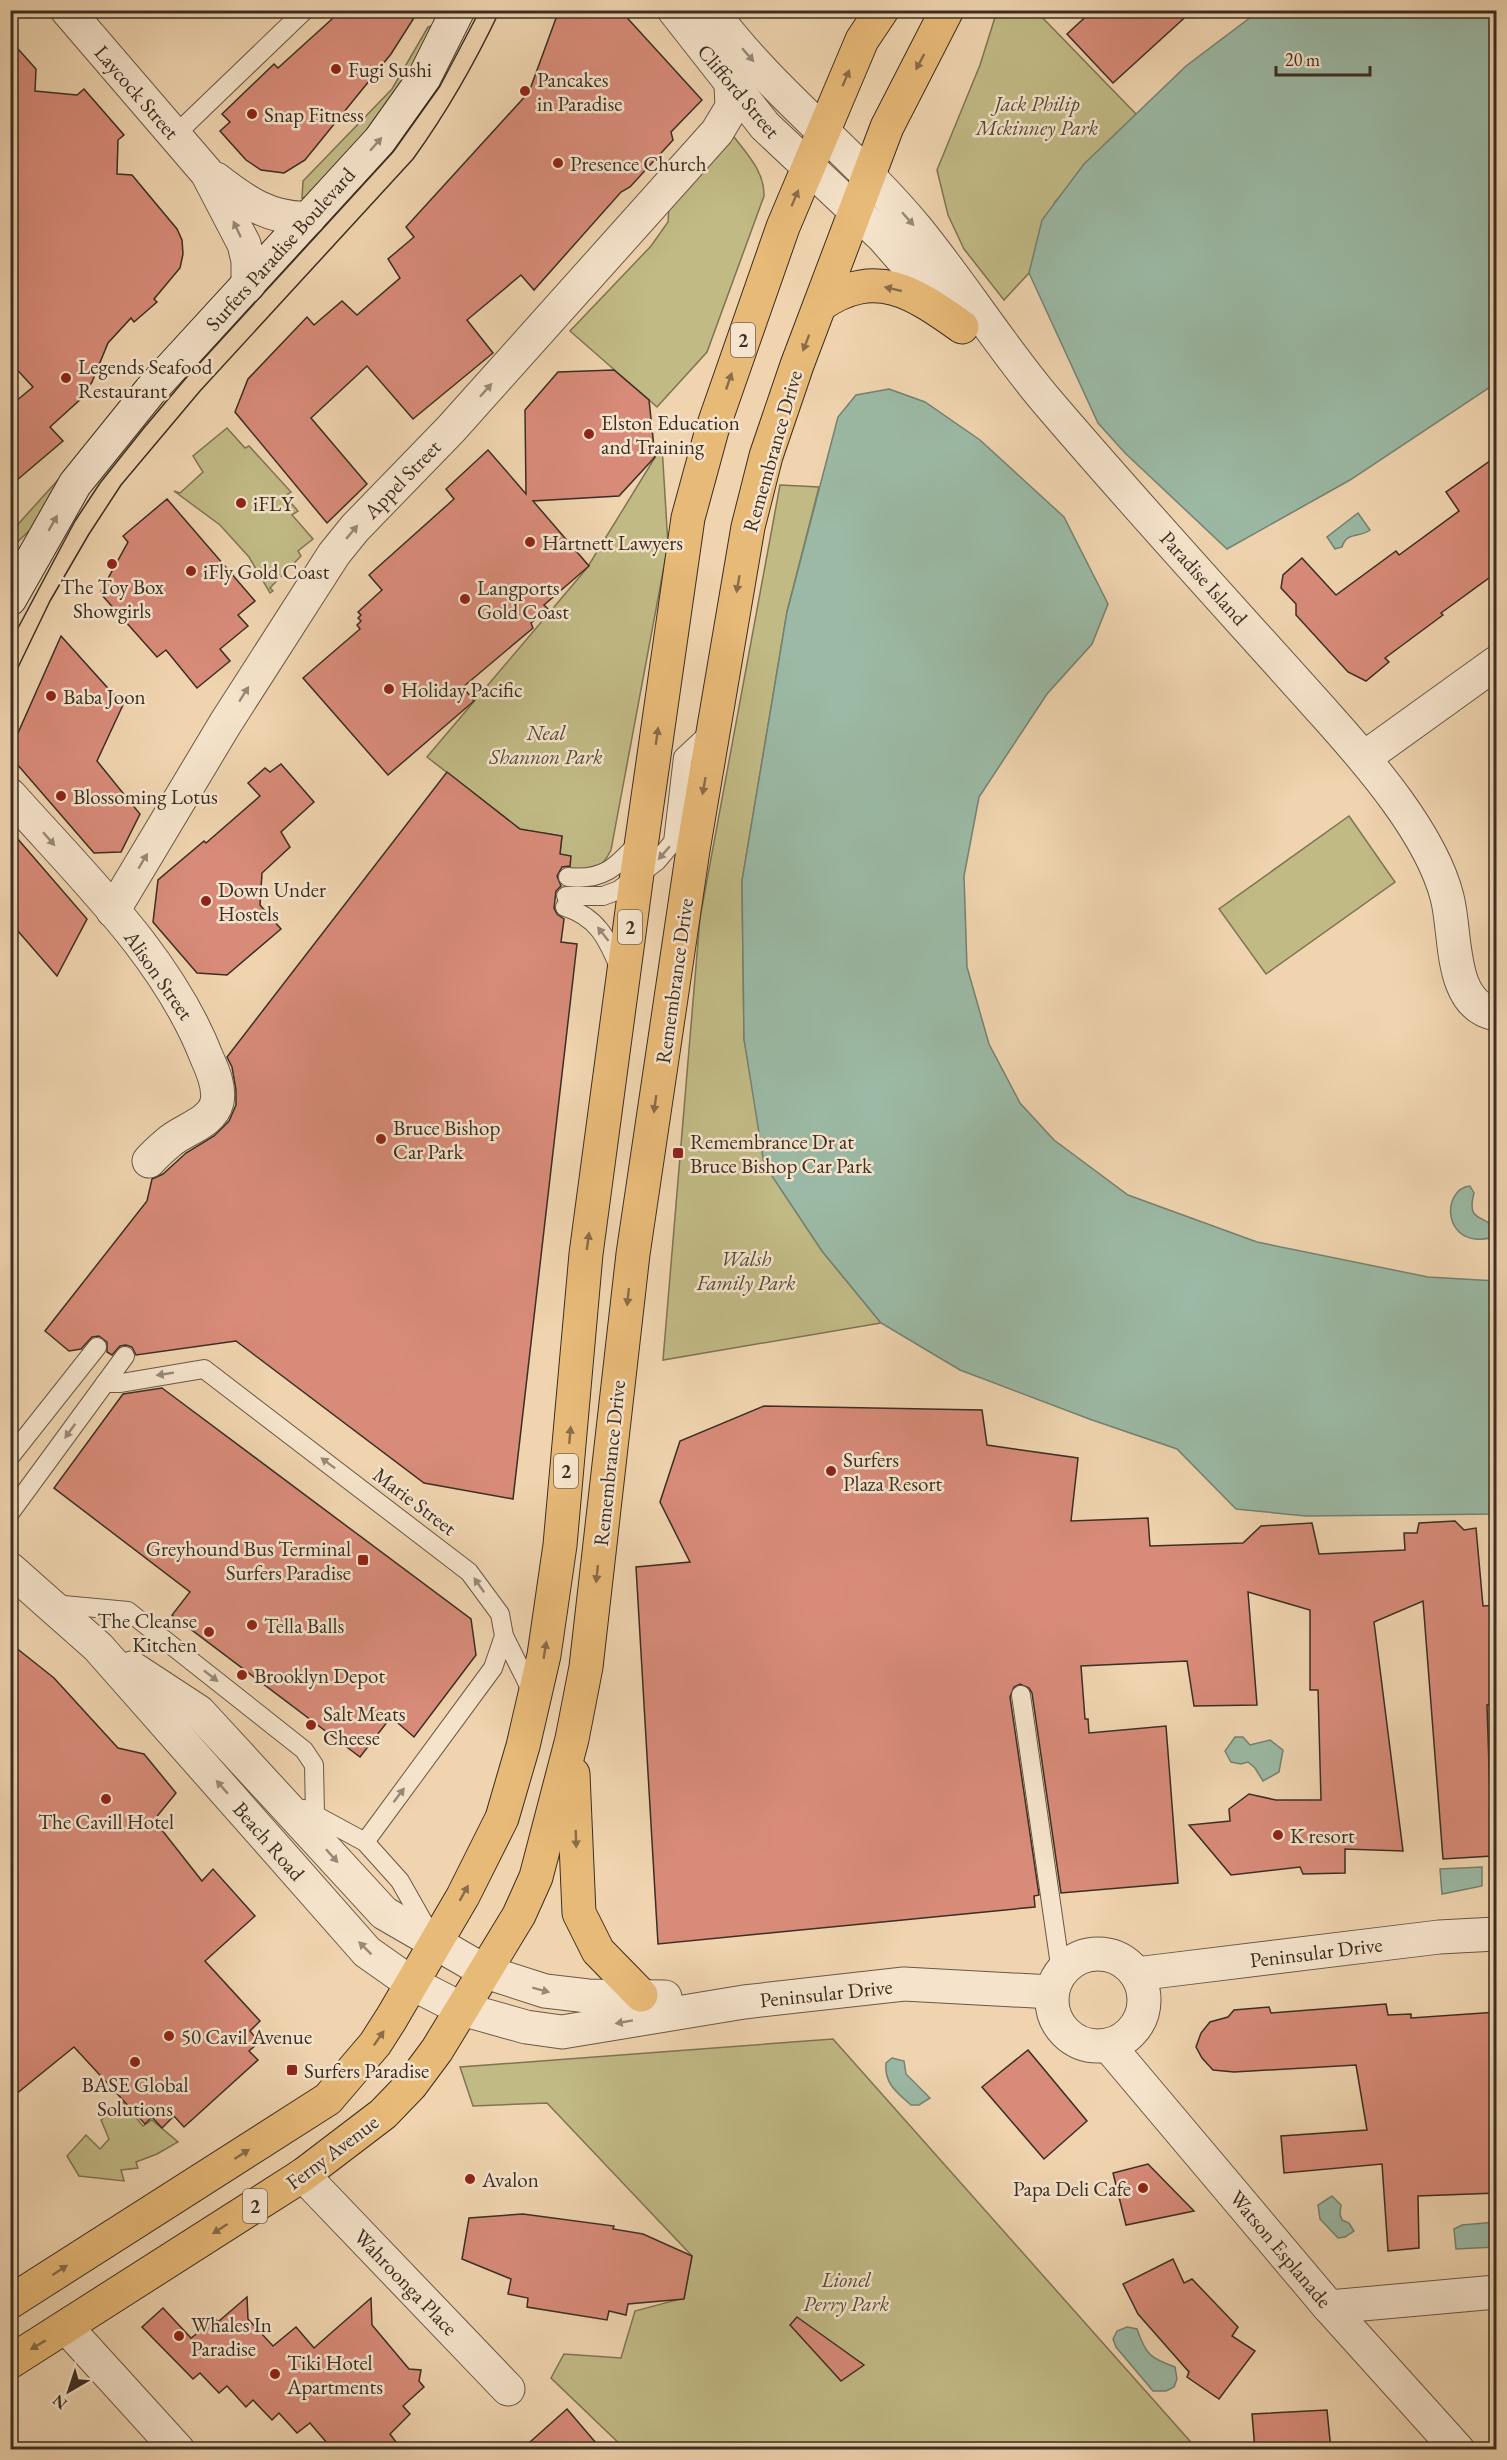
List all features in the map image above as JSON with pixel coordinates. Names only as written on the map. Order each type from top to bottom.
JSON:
[{"type":"highway","name":"Remembrance Drive","points":[[436,1945],[482,1862],[502,1818],[535,1699],[544,1655],[560,1545],[586,1254],[636,877],[688,518],[712,430],[783,227],[862,40],[882,10]]},
{"type":"highway","name":"Remembrance Drive","points":[[486,1972],[519,1915],[536,1877],[572,1739],[586,1667],[633,1254],[693,850],[748,526],[766,456],[868,176],[894,113],[947,10]]},
{"type":"highway","points":[[820,305],[840,292],[853,287],[873,285],[890,288],[920,299],[962,327]]},
{"type":"highway","points":[[572,1739],[579,1914],[598,1951],[640,1995]]},
{"type":"highway","name":"2","points":[[10,2302],[328,2099],[375,2044],[436,1945]]},
{"type":"highway","name":"Ferny Avenue","points":[[10,2362],[67,2328],[303,2175],[383,2114],[411,2085],[437,2050],[486,1972]]},
{"type":"street","name":"Laycock Street","points":[[67,10],[207,172],[237,195],[268,213],[295,219],[309,218]]},
{"type":"street","name":"Surfers Paradise Boulevard","points":[[15,582],[75,484],[150,390],[380,140],[403,110],[444,42],[458,10]]},
{"type":"street","name":"Clifford Street","points":[[674,10],[765,126],[856,210]]},
{"type":"street","name":"Clifford Street","points":[[711,10],[772,82],[868,176]]},
{"type":"street","name":"Appel Street","points":[[113,911],[225,724],[334,554],[355,528],[451,429],[717,132],[732,107],[731,85]]},
{"type":"street","name":"Laycock Street","points":[[207,172],[244,244],[248,261],[248,286]]},
{"type":"street","name":"Paradise Island","points":[[868,176],[917,229],[1043,397],[1364,758],[1424,841],[1440,872],[1449,902],[1455,951],[1469,1000],[1488,1012],[1497,1014]]},
{"type":"street","name":"Paradise Island","points":[[856,210],[996,362],[1043,397]]},
{"type":"street","points":[[1364,758],[1497,663]]},
{"type":"street","name":"Alison Street","points":[[10,795],[154,961],[195,1028],[216,1083],[216,1104],[211,1114],[169,1142],[148,1161]]},
{"type":"street","name":"Beach Road","points":[[10,1569],[98,1647],[367,1952],[411,1983],[462,2009]]},
{"type":"street","name":"Beach Road","points":[[98,1647],[199,1712],[384,1913],[486,1972]]},
{"type":"street","name":"Peninsular Drive","points":[[1136,1974],[1439,1937],[1497,1934]]},
{"type":"street","points":[[1101,1954],[1120,1961],[1136,1974],[1141,1985],[1144,1998],[1140,2016],[1130,2032],[1108,2045],[1095,2046],[1071,2037],[1062,2028],[1052,2005],[1057,1982],[1075,1960],[1088,1955],[1101,1954]]},
{"type":"street","name":"Peninsular Drive","points":[[486,1972],[545,1992],[567,1995],[640,1995],[744,2002]]},
{"type":"street","name":"Peninsular Drive","points":[[462,2009],[526,2027],[562,2032],[744,2002],[904,1984],[1057,1982]]},
{"type":"street","name":"Watson Esplanade","points":[[1108,2045],[1329,2307],[1458,2450]]},
{"type":"street","name":"Wahroonga Place","points":[[303,2175],[508,2389]]},
{"type":"street","points":[[1329,2307],[1497,2292]]},
{"type":"street","points":[[67,2328],[178,2450]]},
{"type":"lane","points":[[175,135],[305,10]]},
{"type":"lane","points":[[623,977],[607,938],[581,912],[566,902],[603,896],[619,890],[657,861],[673,842],[683,757],[714,729]]},
{"type":"lane","points":[[568,877],[593,877],[609,871],[643,838]]},
{"type":"lane","points":[[10,1457],[98,1347]]},
{"type":"lane","points":[[10,1513],[125,1356]]},
{"type":"lane","points":[[82,1366],[105,1383]]},
{"type":"lane","name":"Marie Street","points":[[105,1383],[121,1383],[204,1369],[470,1572],[500,1614],[504,1636],[535,1699]]},
{"type":"lane","points":[[49,1604],[128,1611],[304,1750],[314,1765],[315,1814]]},
{"type":"lane","points":[[365,1842],[493,1668],[504,1636]]},
{"type":"lane","points":[[1021,1695],[1057,1982]]},
{"type":"lane","points":[[278,1797],[315,1814],[365,1842],[400,1881],[436,1945]]},
{"type":"green space","name":"Jack Philip Mckinney Park","points":[[997,11],[1036,11],[1136,114],[1055,202],[1029,273],[1004,300],[964,249],[948,215],[937,170],[980,65]]},
{"type":"green space","points":[[443,23],[415,73],[315,195],[302,198],[303,181],[392,89],[428,27]]},
{"type":"green space","points":[[731,133],[758,170],[764,196],[707,352],[657,407],[570,331],[651,246],[668,222],[669,206]]},
{"type":"green space","name":"iFLY","points":[[227,428],[245,448],[249,446],[291,492],[285,496],[298,511],[292,515],[313,539],[298,551],[301,556],[270,588],[273,591],[270,593],[249,557],[220,525],[174,491],[180,493],[203,472],[193,456]]},
{"type":"green space","name":"Neal Shannon Park","points":[[662,446],[668,545],[611,850],[595,869],[570,868],[570,856],[560,854],[562,836],[544,833],[534,840],[427,757],[587,568]]},
{"type":"green space","points":[[66,471],[30,530],[11,548],[11,532]]},
{"type":"green space","name":"Walsh Family Park","points":[[780,485],[819,487],[787,612],[742,881],[744,1039],[767,1168],[822,1251],[881,1323],[663,1360],[700,918]]},
{"type":"green space","points":[[1349,816],[1395,882],[1266,974],[1219,909]]},
{"type":"green space","name":"Lionel Perry Park","points":[[833,2039],[1197,2449],[625,2449],[551,2378],[564,2354],[621,2358],[635,2311],[684,2298],[692,2256],[547,2103],[473,2106],[460,2067]]},
{"type":"green space","points":[[123,2102],[143,2126],[152,2120],[178,2142],[157,2154],[136,2162],[138,2168],[121,2170],[124,2181],[79,2176],[67,2156],[86,2135],[100,2149],[109,2139],[101,2120]]},
{"type":"shaded area","points":[[1259,11],[1496,11],[1496,383],[1350,480],[1227,549],[1125,453],[1098,423],[1029,273],[1042,220],[1084,164],[1186,66]]},
{"type":"shaded area","points":[[889,389],[925,402],[980,440],[1064,517],[1108,604],[1092,644],[1047,694],[979,797],[964,876],[967,967],[989,1044],[1020,1103],[1054,1140],[1128,1195],[1257,1242],[1428,1277],[1496,1281],[1496,1514],[1306,1516],[1236,1509],[1177,1449],[1092,1420],[960,1370],[881,1323],[822,1251],[764,1164],[744,1039],[742,881],[787,612],[838,417],[856,395]]},
{"type":"shaded area","points":[[1358,513],[1370,530],[1350,537],[1342,547],[1335,549],[1327,537]]},
{"type":"shaded area","points":[[1470,1186],[1474,1193],[1472,1203],[1475,1214],[1488,1222],[1496,1232],[1490,1238],[1474,1239],[1463,1235],[1455,1227],[1451,1217],[1454,1197],[1461,1190]]},
{"type":"shaded area","points":[[1235,1737],[1243,1737],[1250,1745],[1270,1740],[1283,1750],[1279,1772],[1263,1781],[1248,1762],[1241,1764],[1231,1762],[1225,1751]]},
{"type":"shaded area","points":[[1482,1867],[1482,1886],[1442,1894],[1440,1869]]},
{"type":"shaded area","points":[[892,2058],[904,2061],[906,2074],[930,2098],[919,2105],[911,2105],[896,2091],[889,2082],[886,2070],[886,2063]]},
{"type":"shaded area","points":[[1332,2196],[1341,2205],[1342,2220],[1349,2223],[1354,2231],[1345,2237],[1338,2238],[1320,2219],[1318,2205]]},
{"type":"shaded area","points":[[1496,2222],[1496,2247],[1456,2249],[1454,2229],[1462,2225]]},
{"type":"shaded area","points":[[1127,2327],[1137,2329],[1143,2345],[1154,2358],[1175,2367],[1177,2379],[1174,2387],[1166,2391],[1153,2391],[1116,2347],[1113,2339],[1117,2331]]},
{"type":"building","points":[[332,10],[419,10],[391,54],[305,160],[284,173],[261,170],[246,160],[220,131],[230,122],[222,114],[274,64],[278,68],[332,19]]},
{"type":"building","points":[[559,10],[620,10],[702,100],[671,132],[673,140],[630,187],[621,192],[534,290],[521,275],[467,320],[493,353],[413,419],[367,366],[311,418],[367,484],[327,523],[235,412],[248,379],[307,317],[314,325],[342,301],[357,315],[400,278],[388,259],[414,237],[406,227],[529,92]]},
{"type":"building","points":[[1093,10],[1193,10],[1113,83],[1067,34]]},
{"type":"building","points":[[10,40],[36,69],[35,91],[77,95],[84,89],[124,135],[118,140],[117,174],[132,175],[177,229],[182,240],[183,254],[180,268],[154,299],[157,302],[134,322],[131,318],[108,343],[92,382],[83,397],[50,427],[63,441],[10,486],[10,406],[33,387],[10,362]]},
{"type":"building","points":[[614,370],[649,400],[655,457],[619,496],[533,501],[589,566],[544,605],[548,609],[531,623],[533,628],[463,687],[474,701],[388,775],[303,678],[360,629],[357,625],[361,621],[358,618],[361,615],[358,612],[382,590],[369,575],[454,499],[446,489],[488,450],[526,494],[525,410],[558,372]]},
{"type":"building","points":[[1497,456],[1497,572],[1385,658],[1389,662],[1366,681],[1348,672],[1296,615],[1296,604],[1281,588],[1283,575],[1302,558],[1336,595],[1396,551],[1399,555],[1459,511],[1446,492]]},
{"type":"building","points":[[167,499],[255,601],[238,615],[248,626],[220,649],[230,661],[197,688],[166,650],[157,657],[100,593],[128,542],[123,536]]},
{"type":"building","points":[[61,636],[123,705],[97,761],[140,814],[121,852],[94,853],[10,756],[10,751]]},
{"type":"building","name":"Down Under Hostels","points":[[281,764],[314,802],[281,832],[290,847],[262,873],[260,905],[281,929],[227,975],[197,973],[153,922],[158,880],[204,841],[206,843],[260,796],[248,783],[265,768],[270,772]]},
{"type":"building","name":"Bruce Bishop Car Park","points":[[447,772],[520,829],[562,836],[560,854],[571,856],[570,866],[562,867],[557,876],[561,886],[556,891],[554,908],[557,914],[564,919],[561,942],[577,944],[513,1499],[424,1483],[236,1341],[136,1355],[132,1347],[126,1345],[120,1346],[112,1355],[107,1352],[107,1342],[99,1336],[92,1337],[81,1349],[69,1351],[45,1331],[147,1201],[152,1179],[163,1174],[186,1153],[214,1136],[229,1121],[236,1105],[236,1090],[232,1067],[227,1057]]},
{"type":"building","points":[[10,830],[87,919],[57,976],[10,922]]},
{"type":"building","points":[[162,1388],[471,1619],[476,1655],[414,1737],[391,1717],[360,1757],[172,1615],[190,1592],[54,1488],[123,1394]]},
{"type":"building","points":[[764,1406],[982,1410],[987,1445],[1078,1458],[1071,1521],[1148,1518],[1150,1546],[1243,1543],[1261,1526],[1312,1523],[1319,1554],[1405,1550],[1404,1533],[1417,1533],[1419,1523],[1455,1521],[1464,1530],[1476,1528],[1483,1606],[1497,1605],[1497,1704],[1487,1705],[1492,1856],[1443,1859],[1423,1601],[1374,1622],[1403,1851],[1345,1849],[1345,1873],[1303,1874],[1300,1867],[1231,1875],[1189,1825],[1230,1821],[1229,1809],[1249,1794],[1276,1800],[1321,1800],[1318,1690],[1310,1690],[1310,1610],[1248,1592],[1257,1705],[1194,1706],[1187,1661],[1081,1666],[1085,1719],[1088,1719],[1089,1733],[1166,1726],[1178,1883],[1061,1893],[1032,1693],[1029,1688],[1020,1684],[1014,1687],[1010,1697],[1039,1895],[1034,1896],[1035,1907],[658,1944],[636,1567],[690,1562],[660,1502],[680,1441]]},
{"type":"building","points":[[10,1643],[54,1678],[118,1748],[144,1754],[176,1793],[154,1820],[202,1881],[213,1869],[255,1916],[205,1961],[260,2021],[250,2031],[259,2042],[249,2051],[258,2060],[184,2127],[174,2116],[162,2128],[152,2117],[145,2124],[74,2047],[10,2099]]},
{"type":"building","points":[[1386,2004],[1388,2015],[1411,2014],[1411,2018],[1497,2012],[1497,2193],[1418,2196],[1419,2248],[1388,2251],[1382,2164],[1284,2173],[1281,2136],[1367,2130],[1356,2065],[1234,2072],[1213,2070],[1196,2047],[1201,2033],[1210,2022],[1228,2017],[1234,2010],[1269,2007],[1271,2013]]},
{"type":"building","points":[[1028,2050],[1087,2121],[1044,2159],[982,2087]]},
{"type":"building","name":"Papa Deli Cafe","points":[[1148,2164],[1194,2211],[1126,2225],[1113,2173]]},
{"type":"building","points":[[523,2214],[614,2226],[613,2229],[643,2234],[692,2256],[684,2299],[628,2304],[626,2315],[609,2311],[607,2320],[527,2307],[528,2298],[508,2294],[511,2279],[462,2259],[469,2218]]},
{"type":"building","points":[[1173,2259],[1184,2283],[1192,2279],[1238,2327],[1232,2336],[1255,2351],[1219,2399],[1187,2377],[1189,2372],[1138,2314],[1123,2284]]},
{"type":"building","name":"Tiki Hotel Apartments","points":[[247,2297],[248,2319],[273,2346],[296,2327],[314,2348],[371,2298],[372,2325],[409,2369],[421,2370],[419,2381],[424,2387],[403,2406],[410,2414],[390,2434],[402,2450],[333,2450],[310,2423],[297,2433],[279,2413],[272,2420],[253,2400],[246,2407],[227,2386],[219,2393],[200,2373],[193,2379],[142,2327],[163,2308],[191,2338],[215,2320],[219,2321]]},
{"type":"building","points":[[797,2317],[864,2365],[841,2381],[790,2325]]},
{"type":"building","points":[[567,2409],[602,2450],[521,2450]]},
{"type":"building","points":[[1327,2410],[1331,2450],[1255,2450],[1252,2414]]},
{"type":"tram line","points":[[10,643],[75,521],[100,483],[186,378],[393,152],[440,86],[480,10]]},
{"type":"tram line","points":[[10,684],[50,601],[121,485],[200,391],[413,159],[460,87],[500,10]]},
{"type":"place","name":"Fugi Sushi","points":[[336,69]]},
{"type":"place","name":"Pancakes in Paradise","points":[[525,91]]},
{"type":"place","name":"Snap Fitness","points":[[252,114]]},
{"type":"place","name":"Presence Church","points":[[558,163]]},
{"type":"place","name":"Legends Seafood Restaurant","points":[[66,378]]},
{"type":"place","name":"Elston Education and Training","points":[[589,434]]},
{"type":"place","name":"iFLY","points":[[241,503]]},
{"type":"place","name":"Hartnett Lawyers","points":[[530,542]]},
{"type":"place","name":"The Toy Box Showgirls","points":[[112,564]]},
{"type":"place","name":"iFly Gold Coast","points":[[191,571]]},
{"type":"place","name":"Langports Gold Coast","points":[[465,599]]},
{"type":"place","name":"Holiday Pacific","points":[[389,689]]},
{"type":"place","name":"Baba Joon","points":[[51,696]]},
{"type":"place","name":"Blossoming Lotus","points":[[61,796]]},
{"type":"place","name":"Down Under Hostels","points":[[206,901]]},
{"type":"place","name":"Bruce Bishop Car Park","points":[[381,1139]]},
{"type":"place","name":"Remembrance Dr at Bruce Bishop Car Park","points":[[678,1153]]},
{"type":"place","name":"Surfers Plaza Resort","points":[[831,1471]]},
{"type":"place","name":"Greyhound Bus Terminal Surfers Paradise","points":[[363,1560]]},
{"type":"place","name":"Tella Balls","points":[[252,1625]]},
{"type":"place","name":"The Cleanse Kitchen","points":[[209,1632]]},
{"type":"place","name":"Brooklyn Depot","points":[[242,1675]]},
{"type":"place","name":"Salt Meats Cheese","points":[[311,1725]]},
{"type":"place","name":"The Cavill Hotel","points":[[106,1799]]},
{"type":"place","name":"K resort","points":[[1278,1835]]},
{"type":"place","name":"50 Cavil Avenue","points":[[169,2036]]},
{"type":"place","name":"BASE Global Solutions","points":[[135,2062]]},
{"type":"place","name":"Surfers Paradise","points":[[292,2070]]},
{"type":"place","name":"Avalon","points":[[470,2179]]},
{"type":"place","name":"Papa Deli Cafe","points":[[1143,2188]]},
{"type":"place","name":"Whales In Paradise","points":[[179,2336]]},
{"type":"place","name":"Tiki Hotel Apartments","points":[[275,2374]]}]
